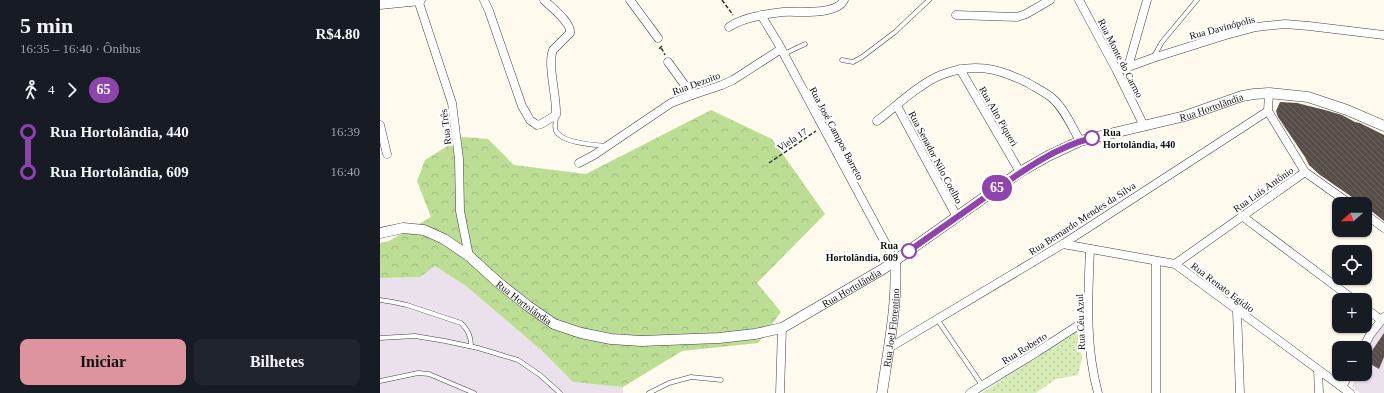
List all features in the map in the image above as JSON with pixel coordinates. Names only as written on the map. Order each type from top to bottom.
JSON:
[{"type":"street","points":[[380,4],[419,0]]},
{"type":"street","name":"Rua Três","points":[[419,0],[452,103],[458,159],[460,211],[469,256]]},
{"type":"street","points":[[484,0],[526,114],[533,123],[537,125],[556,115],[557,107],[551,66],[551,54],[553,50],[570,33],[570,27],[544,0]]},
{"type":"street","points":[[630,0],[658,38]]},
{"type":"street","points":[[729,26],[761,15],[783,12],[808,13],[832,8],[842,4],[844,0]]},
{"type":"street","points":[[956,15],[1017,17],[1036,9],[1050,0]]},
{"type":"street","name":"Rua Monte do Carmo","points":[[1079,0],[1117,71],[1144,126]]},
{"type":"street","points":[[1128,67],[1147,0]]},
{"type":"street","name":"Rua José Campos Barreto","points":[[761,15],[782,51],[895,261]]},
{"type":"street","name":"Rua Davinópolis","points":[[1117,71],[1153,58],[1256,27],[1285,24],[1303,25],[1372,32],[1384,35]]},
{"type":"street","name":"Rua Dezoito","points":[[579,163],[594,155],[671,103],[733,80],[782,51]]},
{"type":"street","points":[[668,62],[692,94]]},
{"type":"street","points":[[877,122],[925,84],[940,76],[960,69],[989,68],[1012,75],[1042,90],[1053,98],[1064,113],[1080,141]]},
{"type":"street","name":"Rua Alto Piqueri","points":[[960,69],[1020,172]]},
{"type":"street","points":[[1268,111],[1269,93]]},
{"type":"street","name":"Rua Hortolãndia","points":[[380,232],[403,228],[424,230],[444,239],[469,256],[500,284],[554,324],[581,333],[611,339],[641,341],[755,334],[782,328],[895,261],[1020,172],[1048,156],[1080,141],[1185,116],[1242,96],[1269,93],[1308,97],[1347,110],[1384,126]]},
{"type":"street","name":"Rua Senador Nilo Coelho","points":[[897,106],[957,217]]},
{"type":"street","name":"Rua Luís Antônio","points":[[1175,264],[1305,172],[1268,111]]},
{"type":"street","name":"Rua Bernardo Mendes da Silva","points":[[889,348],[1063,244],[1268,111]]},
{"type":"street","points":[[380,125],[387,154]]},
{"type":"street","points":[[1305,172],[1340,197]]},
{"type":"street","points":[[1242,216],[1345,293]]},
{"type":"street","points":[[1372,219],[1384,228]]},
{"type":"street","name":"Rua Renato Egidio","points":[[1063,244],[1175,264],[1350,393]]},
{"type":"street","name":"Rua Céu Azul","points":[[1090,249],[1088,318],[1092,367],[1098,393]]},
{"type":"street","name":"Rua Joel Florentino","points":[[882,393],[889,348],[896,280],[895,261]]},
{"type":"street","points":[[1156,261],[1156,393]]},
{"type":"street","points":[[1237,311],[1240,393]]},
{"type":"street","points":[[1367,341],[1382,318],[1372,312]]},
{"type":"street","name":"Rua Roberto","points":[[970,393],[1037,352],[1088,318]]},
{"type":"street","points":[[780,393],[782,328]]},
{"type":"street","points":[[1318,370],[1318,393]]},
{"type":"street","points":[[1342,387],[1345,381]]},
{"type":"lane","points":[[842,60],[853,62],[862,57],[895,32],[929,0]]},
{"type":"lane","points":[[1153,58],[1162,42],[1196,0]]},
{"type":"lane","points":[[782,51],[805,44]]},
{"type":"lane","points":[[556,115],[556,132],[561,136],[582,143],[606,146]]},
{"type":"lane","points":[[380,300],[407,305],[460,323],[466,328],[471,338],[471,346]]},
{"type":"lane","points":[[937,319],[982,385]]},
{"type":"lane","points":[[380,338],[415,336],[471,346],[518,360],[540,375],[560,393]]},
{"type":"lane","points":[[380,380],[418,373],[429,374],[474,393]]},
{"type":"lane","points":[[649,393],[669,383],[691,378],[721,380]]},
{"type":"path","points":[[722,0],[738,22]]},
{"type":"path","points":[[658,38],[657,44],[661,44],[662,46],[659,49],[662,49],[668,62]]},
{"type":"path","name":"Viela 17","points":[[768,163],[823,127]]},
{"type":"shaded area","points":[[435,266],[466,286],[541,350],[573,382],[623,387],[623,393],[380,393],[380,278],[420,277]]},
{"type":"shaded area","points":[[1384,325],[1384,393],[1360,393],[1352,387],[1354,381],[1372,381],[1372,341],[1376,332]]},
{"type":"green space","points":[[711,110],[772,139],[825,214],[757,283],[781,312],[758,343],[682,351],[623,387],[573,382],[541,350],[466,286],[435,266],[420,277],[380,278],[380,243],[389,241],[431,217],[417,181],[425,160],[462,137],[488,139],[514,165],[586,174]]},
{"type":"green space","points":[[1077,331],[1082,358],[1078,375],[1056,379],[1036,393],[982,393]]},
{"type":"building","points":[[1280,102],[1297,103],[1342,115],[1384,135],[1384,221],[1372,212],[1372,197],[1352,197],[1320,175],[1309,165],[1278,117],[1276,111]]},
{"type":"building","points":[[1384,333],[1384,357],[1379,369],[1372,365],[1372,351]]},
{"type":"bus line","name":"65","points":[[909,251],[1020,172],[1048,156],[1080,141],[1092,138]]},
{"type":"place","name":"Rua Hortolândia, 440","points":[[1092,138]]},
{"type":"place","name":"Rua Hortolândia, 609","points":[[909,251]]}]
